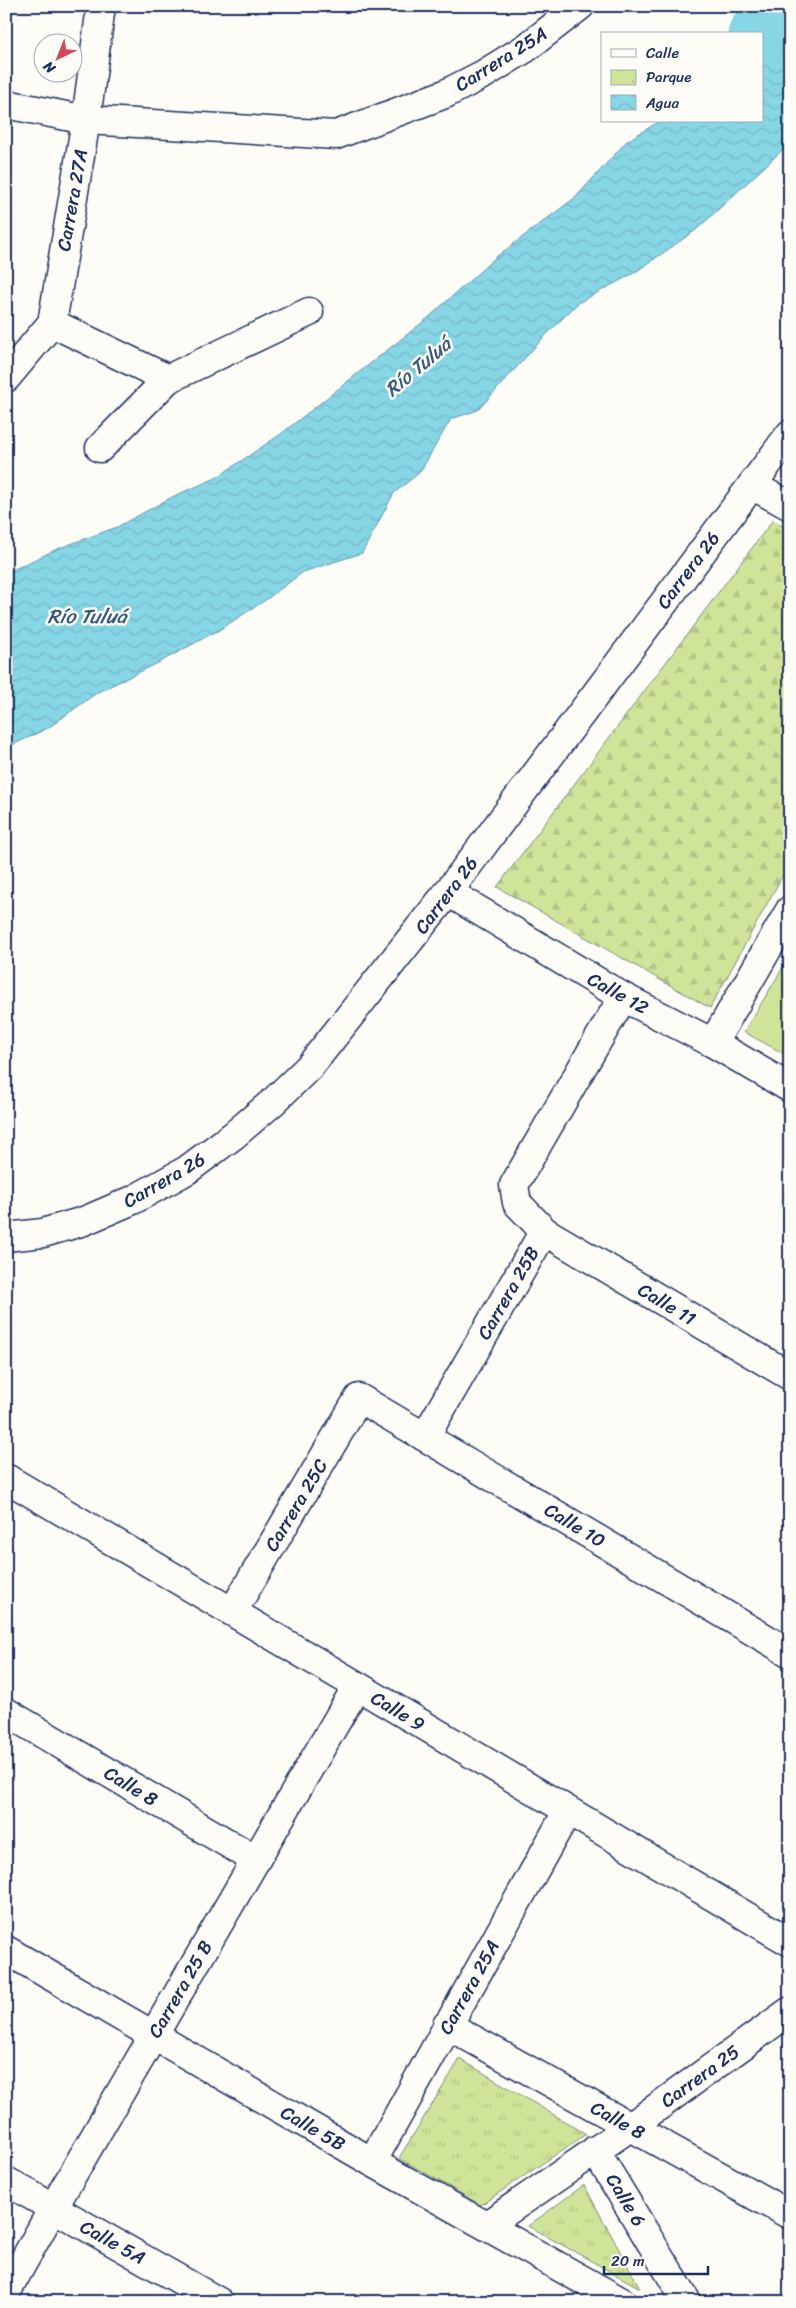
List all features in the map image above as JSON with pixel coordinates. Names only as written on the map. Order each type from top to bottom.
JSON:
[{"type":"street","name":"Carrera 27A","points":[[52,323],[86,120],[100,6]]},
{"type":"street","name":"Carrera 25A","points":[[6,104],[86,120],[336,135],[445,94],[484,74],[526,48],[580,6]]},
{"type":"street","points":[[100,448],[168,379],[309,312]]},
{"type":"street","points":[[6,378],[52,323],[168,379]]},
{"type":"street","name":"Carrera 26","points":[[6,1237],[43,1233],[84,1221],[133,1200],[187,1170],[274,1102],[310,1066],[448,892],[790,434]]},
{"type":"street","points":[[752,485],[790,506]]},
{"type":"street","name":"Calle 12","points":[[448,892],[623,997],[713,1043],[790,1088]]},
{"type":"street","points":[[713,1043],[790,910]]},
{"type":"street","name":"Carrera 25B","points":[[425,1437],[544,1232],[517,1203],[514,1185],[623,997]]},
{"type":"street","name":"Calle 11","points":[[544,1232],[790,1376]]},
{"type":"street","name":"Calle 10","points":[[359,1398],[790,1653]]},
{"type":"street","name":"Carrera 25C","points":[[233,1611],[359,1398]]},
{"type":"street","name":"Calle 9","points":[[6,1478],[790,1942]]},
{"type":"street","name":"Carrera 25 B","points":[[6,2293],[152,2036],[356,1686]]},
{"type":"street","name":"Calle 8","points":[[6,1712],[256,1860]]},
{"type":"street","name":"Carrera 25A","points":[[372,2162],[568,1812]]},
{"type":"street","name":"Calle 5B","points":[[6,1950],[372,2162],[622,2302]]},
{"type":"street","name":"Carrera 25","points":[[487,2225],[630,2127],[790,2011]]},
{"type":"street","name":"Calle 8","points":[[448,2025],[790,2215]]},
{"type":"street","name":"Calle 6","points":[[595,2150],[687,2302]]},
{"type":"street","name":"Calle 5A","points":[[6,2181],[219,2302]]},
{"type":"green space","points":[[773,520],[790,531],[790,862],[710,1008],[497,887]]},
{"type":"green space","points":[[790,956],[790,1057],[744,1032]]},
{"type":"green space","points":[[460,2059],[586,2134],[481,2205],[399,2158]]},
{"type":"green space","points":[[584,2185],[640,2288],[528,2226]]},
{"type":"water","name":"Río Tuluá","points":[[790,27],[790,143],[696,230],[634,273],[578,303],[543,338],[478,410],[451,419],[420,472],[394,493],[362,553],[303,572],[267,599],[219,630],[156,664],[98,692],[48,728],[6,748],[6,573],[57,549],[117,527],[174,496],[216,478],[281,434],[428,318],[496,257],[576,197],[627,141],[658,122],[764,122],[764,47]]},
{"type":"waterway","name":"Río Tuluá","points":[[761,32],[784,6]]}]
